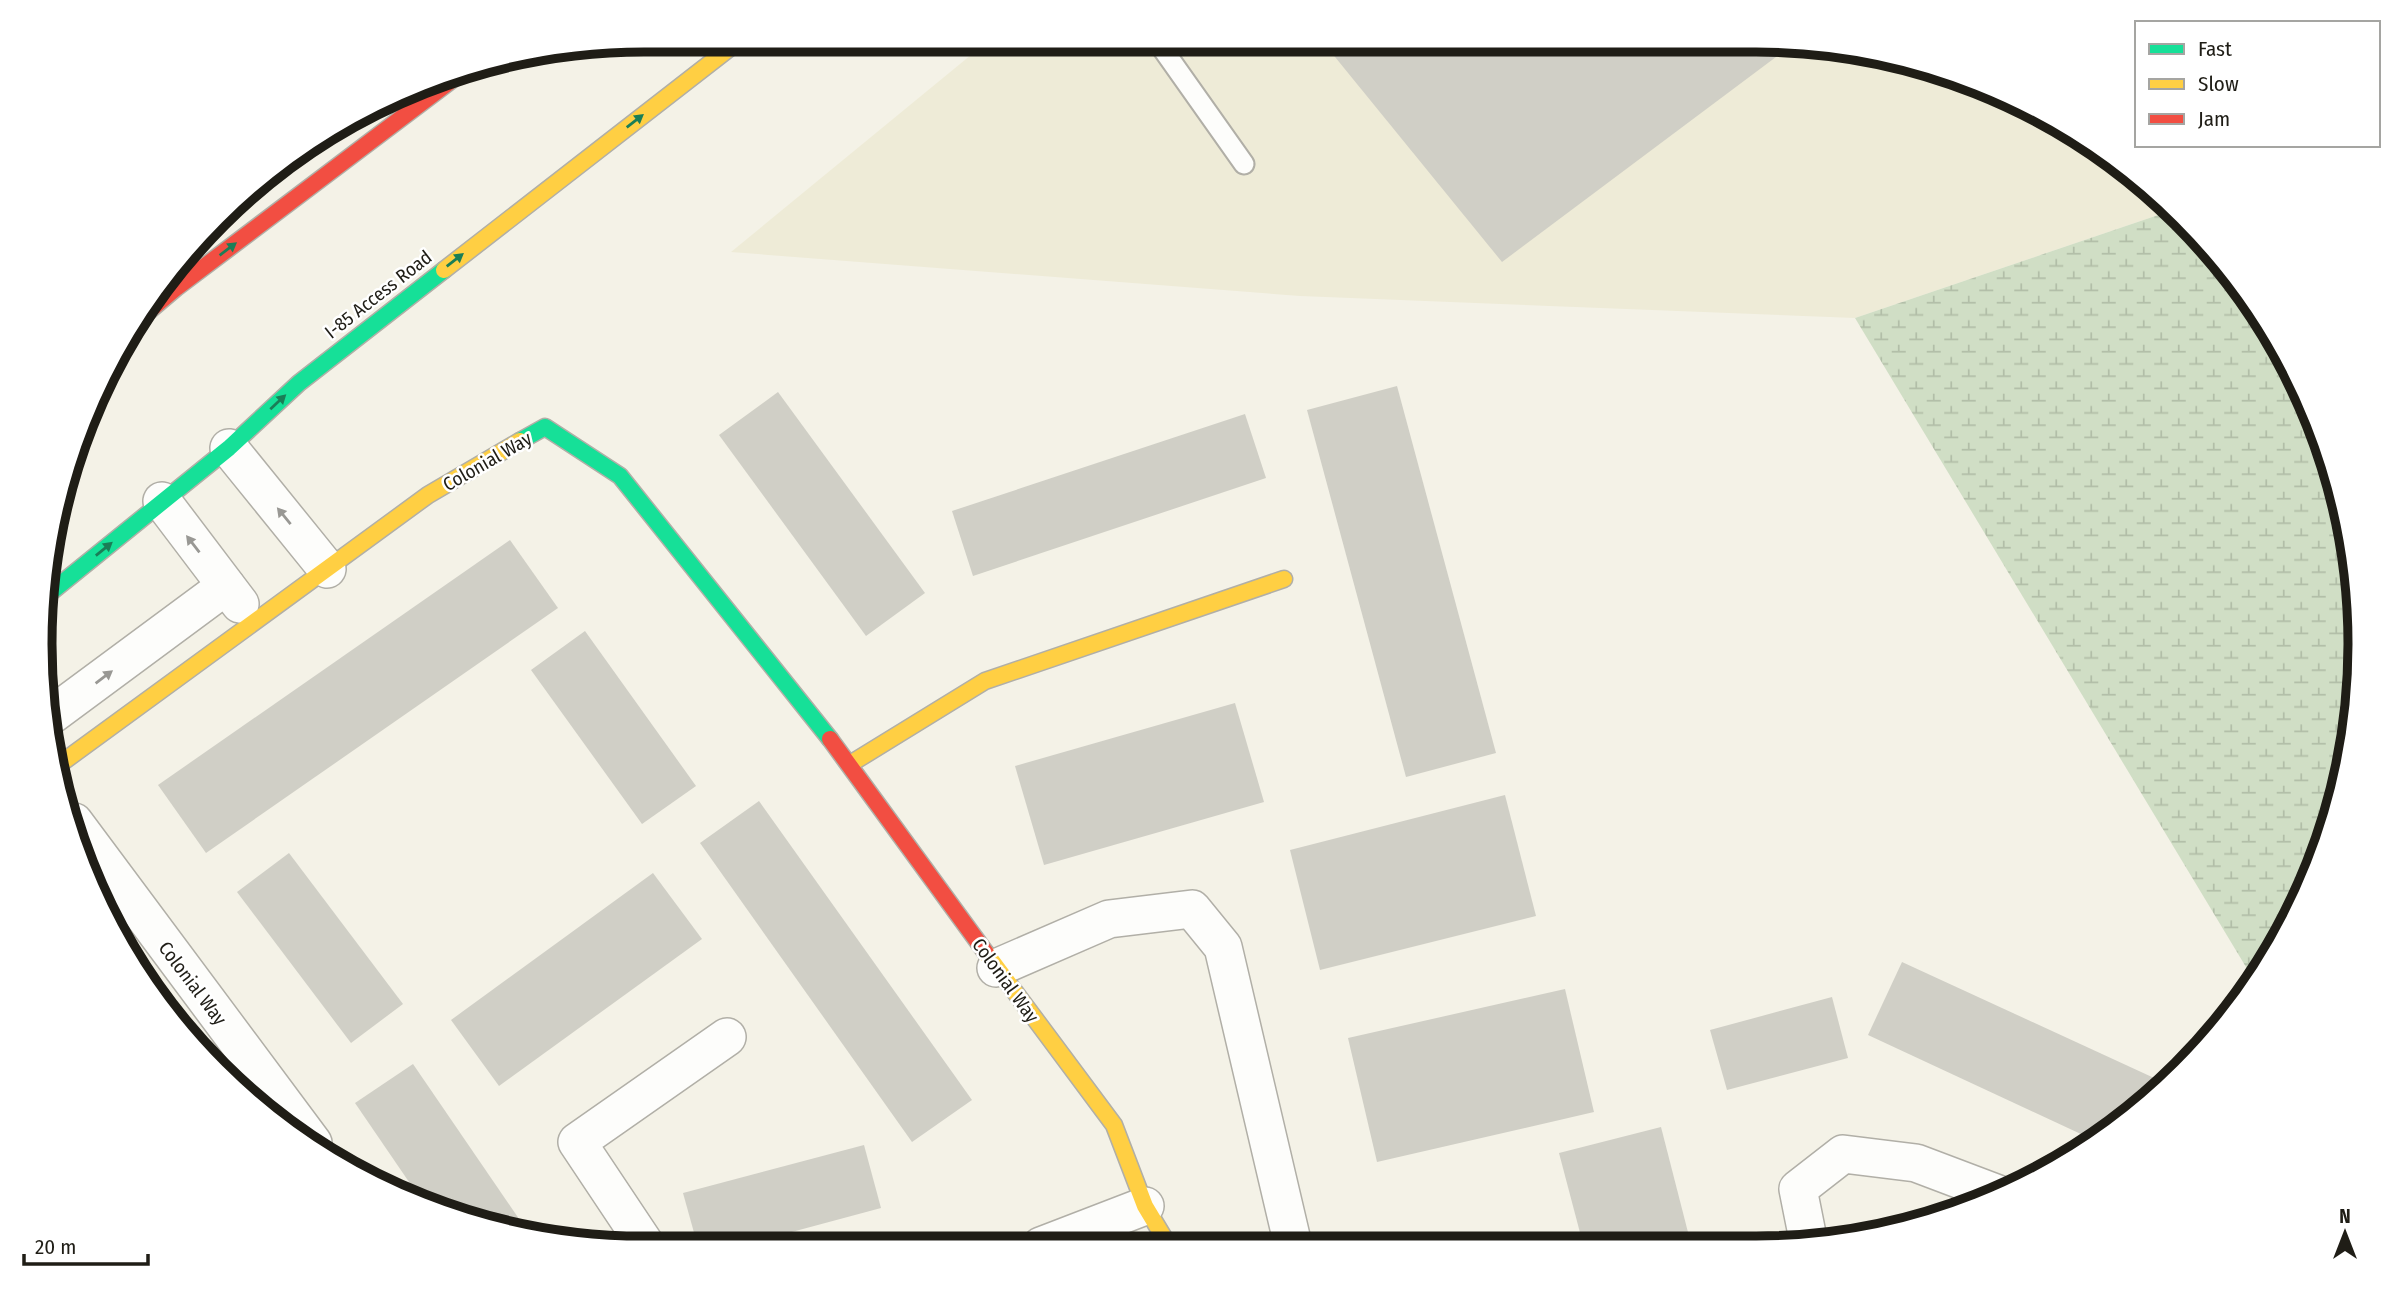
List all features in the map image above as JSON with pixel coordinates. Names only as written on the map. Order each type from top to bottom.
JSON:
[{"type":"main road","name":"I-85 Access Road","points":[[56,588],[229,448],[299,383],[725,52]]},
{"type":"main road","points":[[166,296],[438,90]]},
{"type":"main road","name":"Colonial Way","points":[[64,761],[428,495],[545,427],[620,476],[850,764],[996,968],[1114,1125],[1145,1206],[1163,1236]]},
{"type":"main road","points":[[850,764],[985,681],[1284,579]]},
{"type":"street","points":[[229,448],[327,569]]},
{"type":"street","points":[[162,501],[255,624]]},
{"type":"street","points":[[57,711],[226,586]]},
{"type":"street","name":"Colonial Way","points":[[84,836],[300,1125]]},
{"type":"street","points":[[996,968],[1109,919],[1192,909],[1223,947],[1291,1236]]},
{"type":"street","points":[[640,1236],[577,1142],[727,1037]]},
{"type":"street","points":[[1807,1234],[1798,1189],[1843,1154],[1916,1163],[1986,1190]]},
{"type":"street","points":[[1067,1236],[1145,1206]]},
{"type":"lane","points":[[1165,52],[1244,164]]},
{"type":"shaded area","points":[[975,52],[1756,52],[1834,58],[1872,64],[1947,84],[2018,114],[2085,152],[2162,214],[1855,318],[1300,296],[731,252]]},
{"type":"green space","points":[[2162,214],[2202,254],[2226,284],[2269,349],[2303,418],[2317,454],[2337,529],[2347,606],[2347,683],[2337,760],[2317,835],[2287,906],[2249,973],[1855,318]]},
{"type":"building","points":[[1331,52],[1781,53],[1502,262]]},
{"type":"building","points":[[1397,386],[1496,753],[1406,777],[1307,410]]},
{"type":"building","points":[[778,392],[925,593],[866,636],[719,435]]},
{"type":"building","points":[[1245,414],[1266,478],[973,576],[952,511]]},
{"type":"building","points":[[510,540],[558,608],[206,853],[158,785]]},
{"type":"building","points":[[585,631],[696,786],[642,824],[531,670]]},
{"type":"building","points":[[1235,703],[1264,802],[1044,865],[1015,766]]},
{"type":"building","points":[[1505,795],[1536,916],[1320,970],[1290,850]]},
{"type":"building","points":[[759,801],[972,1100],[912,1142],[700,843]]},
{"type":"building","points":[[289,853],[403,1004],[351,1043],[237,892]]},
{"type":"building","points":[[653,873],[702,939],[499,1086],[451,1020]]},
{"type":"building","points":[[1902,962],[2158,1080],[2086,1136],[1868,1035]]},
{"type":"building","points":[[1565,989],[1594,1112],[1377,1162],[1348,1038]]},
{"type":"building","points":[[1832,997],[1848,1058],[1727,1090],[1710,1030]]},
{"type":"building","points":[[413,1064],[522,1223],[454,1205],[414,1189],[355,1103]]},
{"type":"building","points":[[1661,1127],[1689,1236],[1581,1236],[1559,1153]]},
{"type":"building","points":[[864,1145],[881,1208],[777,1236],[695,1236],[683,1193]]},
{"type":"traffic: fast","points":[[56,588],[229,448],[299,383],[444,270]]},
{"type":"traffic: fast","points":[[520,441],[545,427],[620,476],[830,739]]},
{"type":"traffic: slow","points":[[444,270],[725,52]]},
{"type":"traffic: slow","points":[[64,761],[428,495],[520,441]]},
{"type":"traffic: slow","points":[[850,764],[985,681],[1284,579]]},
{"type":"traffic: slow","points":[[986,953],[1114,1125],[1145,1206],[1163,1236]]},
{"type":"traffic: jam","points":[[166,296],[438,90]]},
{"type":"traffic: jam","points":[[830,739],[986,953]]}]
